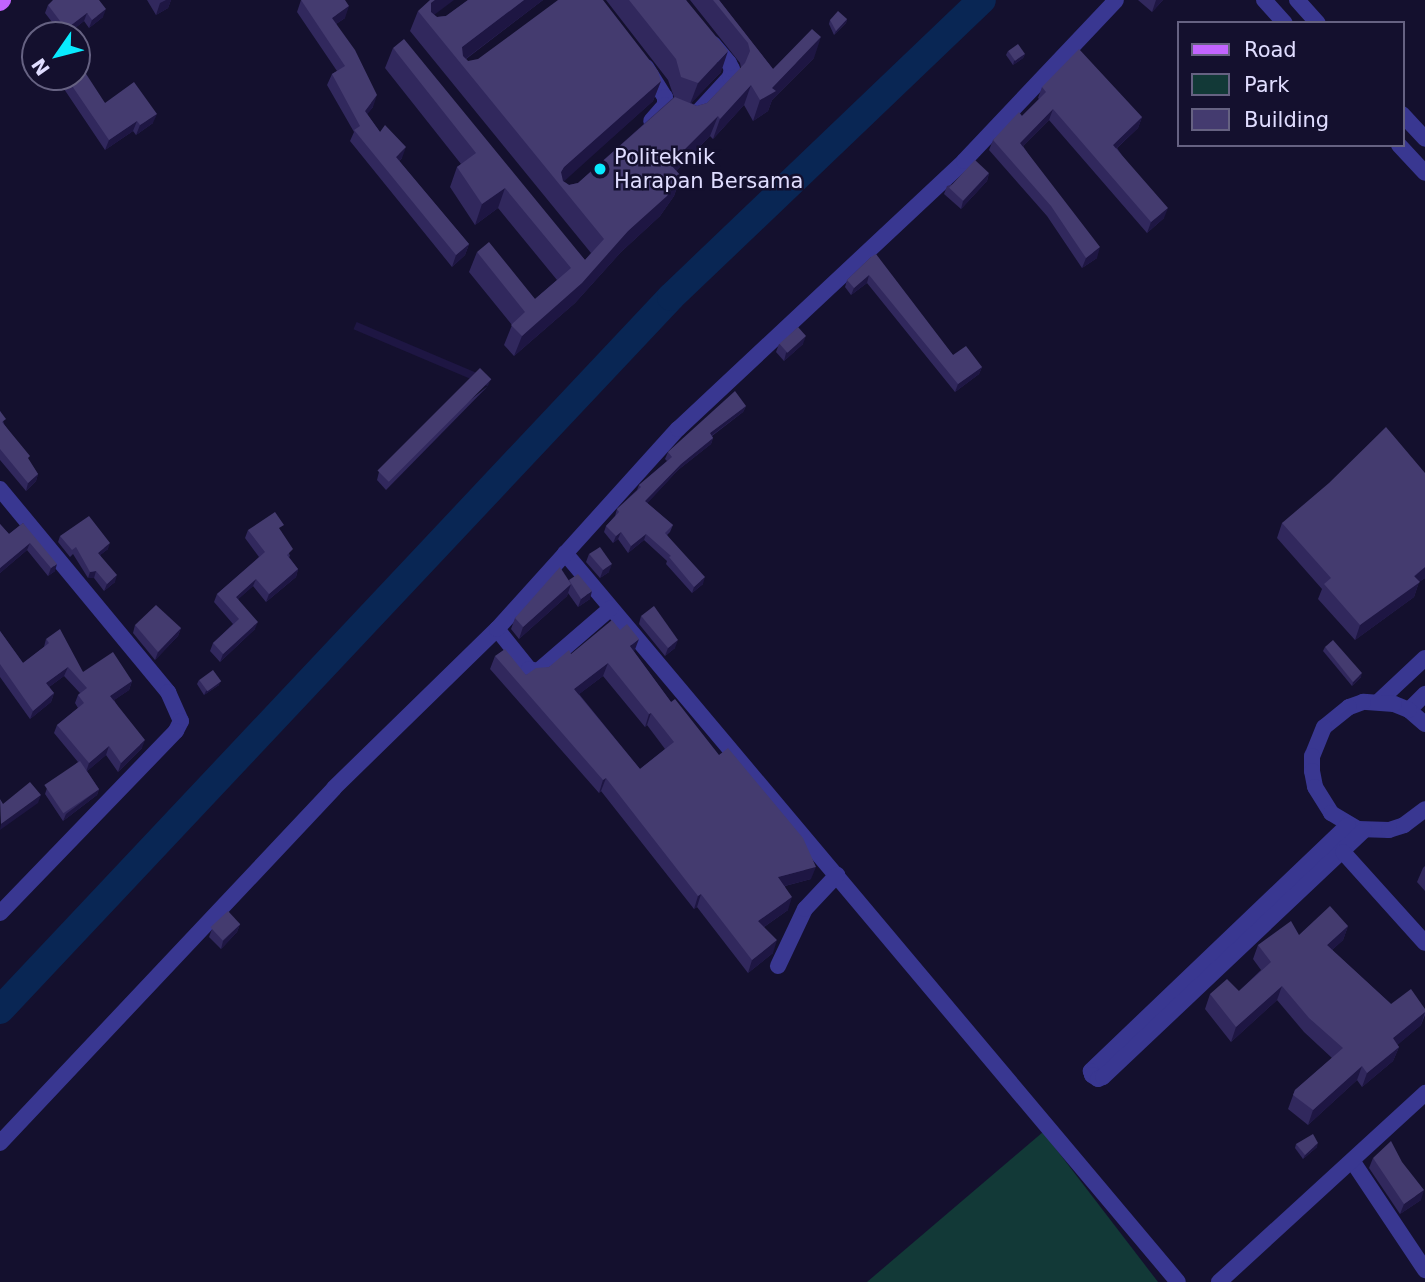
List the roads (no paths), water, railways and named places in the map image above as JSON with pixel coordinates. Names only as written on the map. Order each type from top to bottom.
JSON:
[{"type":"street","points":[[0,1143],[334,788],[497,629],[678,429],[964,161],[1116,0]]},
{"type":"street","points":[[1264,0],[1283,21]]},
{"type":"street","points":[[1297,0],[1316,21]]},
{"type":"street","points":[[665,105],[692,116],[730,77],[732,69],[729,63],[704,33]]},
{"type":"street","points":[[635,54],[660,86],[665,105]]},
{"type":"street","points":[[638,132],[665,105]]},
{"type":"street","points":[[1404,116],[1425,139]]},
{"type":"street","points":[[1401,147],[1425,173]]},
{"type":"street","points":[[0,489],[168,692],[181,721],[176,731],[0,912]]},
{"type":"street","points":[[565,553],[1178,1282]]},
{"type":"street","points":[[497,629],[529,669],[538,671],[611,608]]},
{"type":"street","points":[[1379,701],[1425,658]]},
{"type":"street","points":[[1409,710],[1425,694]]},
{"type":"street","points":[[1425,724],[1409,710],[1379,701],[1363,702],[1335,716],[1324,727],[1312,755],[1313,779],[1321,801],[1331,813],[1356,827],[1390,830],[1404,825],[1425,809]]},
{"type":"street","points":[[1356,827],[1343,852],[1103,1077],[1098,1079],[1092,1075],[1091,1071],[1356,827]]},
{"type":"street","points":[[1343,852],[1425,943]]},
{"type":"street","points":[[778,966],[805,909],[837,875]]},
{"type":"street","points":[[1219,1282],[1353,1162],[1425,1093]]},
{"type":"street","points":[[1353,1162],[1425,1270]]},
{"type":"waterway","points":[[0,1010],[671,297],[982,0]]},
{"type":"place","name":"Politeknik Harapan Bersama","points":[[600,169]]}]
